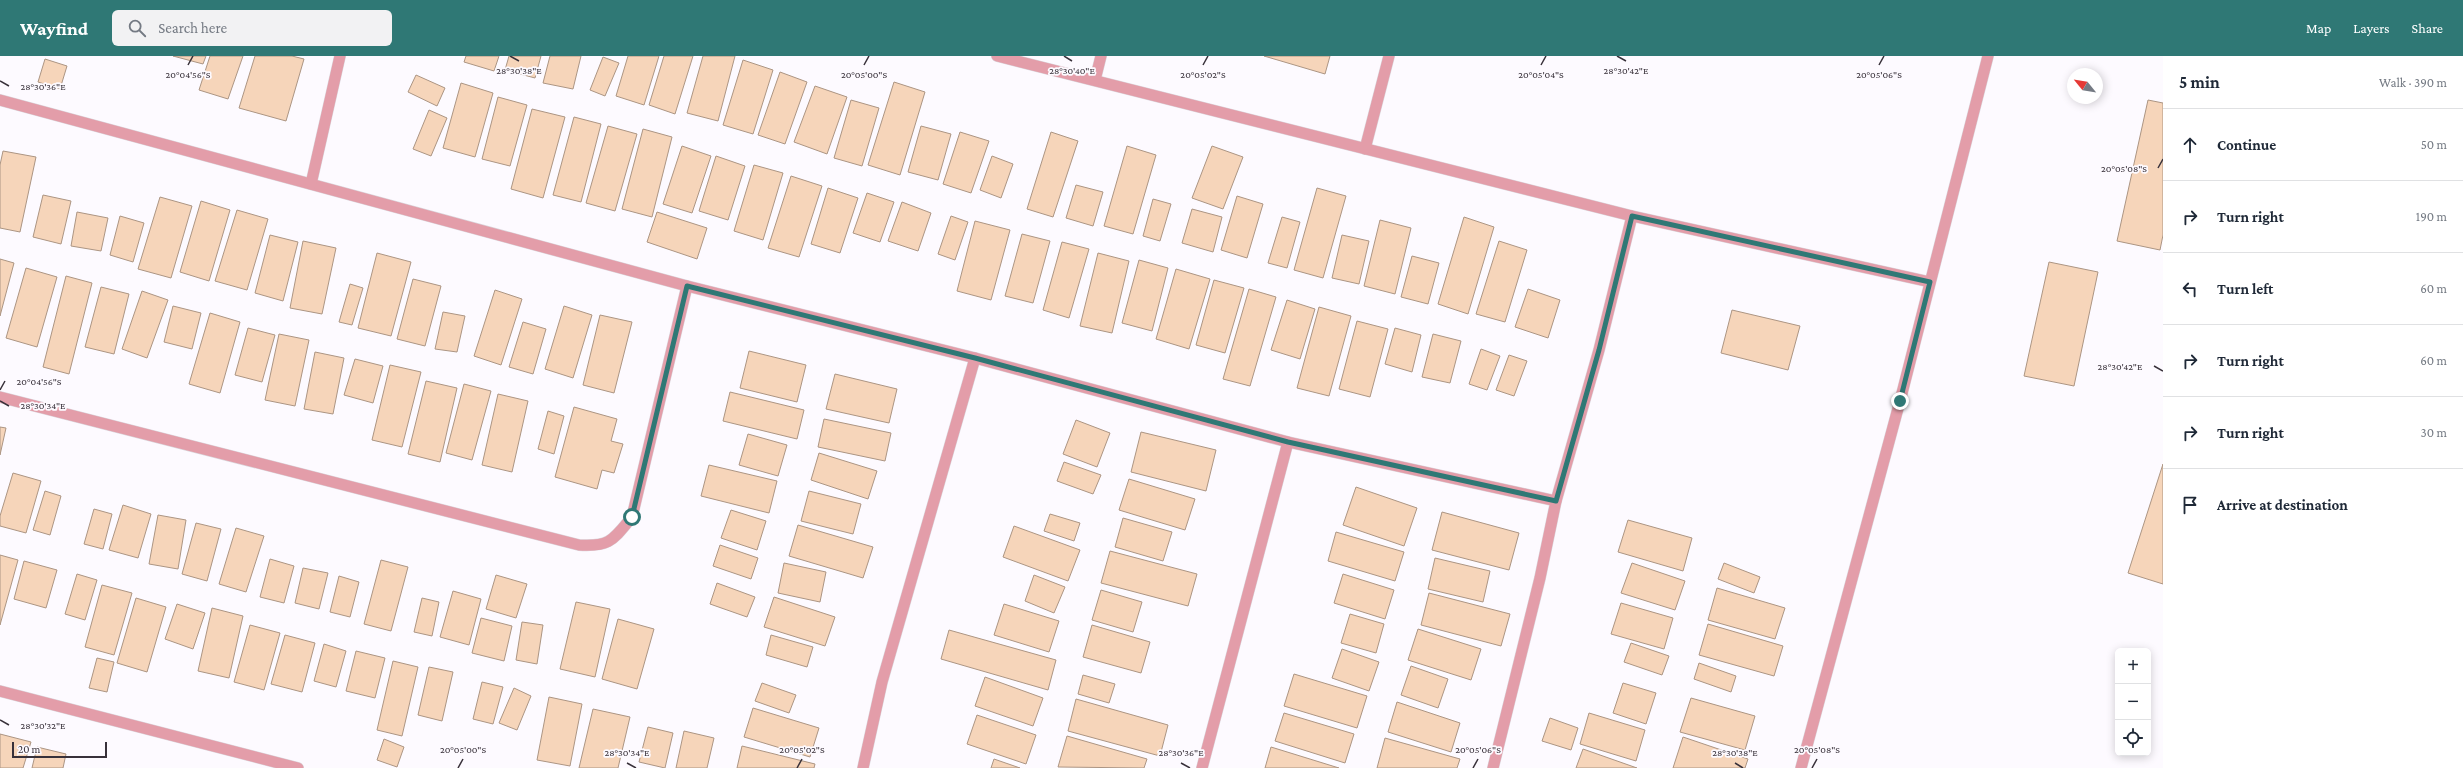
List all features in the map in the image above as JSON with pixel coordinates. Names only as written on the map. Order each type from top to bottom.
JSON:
[{"type":"street","points":[[311,184],[340,56]]},
{"type":"street","points":[[997,56],[1632,216],[1930,282]]},
{"type":"street","points":[[1095,80],[1101,56]]},
{"type":"street","points":[[1365,149],[1389,56]]},
{"type":"street","points":[[1802,768],[1898,409],[1988,56]]},
{"type":"street","points":[[0,100],[687,286],[975,358],[1288,442],[1556,501]]},
{"type":"street","points":[[1493,768],[1540,578],[1556,501],[1599,350],[1632,216]]},
{"type":"street","points":[[0,397],[579,545],[599,547],[614,538],[632,517],[687,286]]},
{"type":"street","points":[[863,768],[882,682],[975,358]]},
{"type":"street","points":[[1202,768],[1288,442]]},
{"type":"street","points":[[0,691],[298,768]]},
{"type":"building","points":[[173,56],[206,56],[203,64]]},
{"type":"building","points":[[210,56],[243,56],[228,99],[199,90]]},
{"type":"building","points":[[255,56],[292,56],[304,59],[286,121],[239,108]]},
{"type":"building","points":[[466,56],[499,56],[494,71],[464,62]]},
{"type":"building","points":[[509,56],[541,56],[535,78],[505,70]]},
{"type":"building","points":[[550,56],[581,56],[573,89],[543,83]]},
{"type":"building","points":[[628,56],[659,56],[644,105],[616,96]]},
{"type":"building","points":[[664,56],[693,56],[675,114],[649,105]]},
{"type":"building","points":[[703,56],[735,56],[718,121],[687,113]]},
{"type":"building","points":[[1264,56],[1330,56],[1325,74]]},
{"type":"building","points":[[603,57],[619,63],[605,96],[590,90]]},
{"type":"building","points":[[45,59],[67,66],[60,89],[38,82]]},
{"type":"building","points":[[743,60],[773,70],[753,134],[723,125]]},
{"type":"building","points":[[780,72],[807,82],[785,144],[758,135]]},
{"type":"building","points":[[416,75],[445,88],[437,106],[408,92]]},
{"type":"building","points":[[894,82],[925,92],[900,175],[868,165]]},
{"type":"building","points":[[461,83],[493,93],[475,157],[443,148]]},
{"type":"building","points":[[815,86],[847,97],[827,154],[794,142]]},
{"type":"building","points":[[498,97],[527,105],[510,166],[482,159]]},
{"type":"building","points":[[851,100],[879,108],[862,166],[834,158]]},
{"type":"building","points":[[2148,100],[2163,103],[2163,235],[2160,250],[2117,241]]},
{"type":"building","points":[[532,109],[565,117],[543,198],[511,189]]},
{"type":"building","points":[[429,110],[447,118],[431,156],[413,149]]},
{"type":"building","points":[[574,117],[601,124],[581,202],[553,195]]},
{"type":"building","points":[[608,126],[637,134],[615,211],[586,203]]},
{"type":"building","points":[[921,126],[951,134],[938,180],[908,172]]},
{"type":"building","points":[[643,129],[672,137],[652,217],[622,209]]},
{"type":"building","points":[[960,132],[989,141],[971,193],[943,184]]},
{"type":"building","points":[[1051,132],[1078,141],[1053,217],[1027,209]]},
{"type":"building","points":[[682,146],[711,156],[692,213],[663,204]]},
{"type":"building","points":[[1127,146],[1156,155],[1133,234],[1104,226]]},
{"type":"building","points":[[1212,146],[1243,157],[1223,209],[1192,198]]},
{"type":"building","points":[[3,151],[36,157],[20,232],[0,228],[0,165]]},
{"type":"building","points":[[716,156],[745,166],[728,220],[699,211]]},
{"type":"building","points":[[992,156],[1013,164],[1001,198],[980,190]]},
{"type":"building","points":[[754,165],[783,173],[763,240],[734,231]]},
{"type":"building","points":[[791,176],[822,186],[799,257],[768,248]]},
{"type":"building","points":[[1076,185],[1103,192],[1093,226],[1066,218]]},
{"type":"building","points":[[828,188],[858,198],[840,253],[811,244]]},
{"type":"building","points":[[1317,188],[1346,196],[1323,278],[1294,270]]},
{"type":"building","points":[[867,193],[894,202],[880,242],[853,233]]},
{"type":"building","points":[[43,195],[71,201],[61,244],[33,237]]},
{"type":"building","points":[[1237,196],[1263,204],[1247,258],[1221,250]]},
{"type":"building","points":[[160,197],[192,206],[171,278],[138,269]]},
{"type":"building","points":[[1153,199],[1171,204],[1160,241],[1143,236]]},
{"type":"building","points":[[201,201],[230,210],[209,281],[180,272]]},
{"type":"building","points":[[902,202],[931,213],[918,251],[888,241]]},
{"type":"building","points":[[1192,209],[1222,217],[1213,252],[1182,243]]},
{"type":"building","points":[[237,210],[268,219],[247,290],[215,281]]},
{"type":"building","points":[[77,212],[108,218],[101,251],[71,246]]},
{"type":"building","points":[[657,212],[707,228],[697,259],[647,242]]},
{"type":"building","points":[[120,216],[144,223],[133,262],[110,255]]},
{"type":"building","points":[[951,216],[968,222],[955,260],[938,254]]},
{"type":"building","points":[[1282,217],[1300,222],[1287,268],[1268,263]]},
{"type":"building","points":[[1464,217],[1494,227],[1468,314],[1438,304]]},
{"type":"building","points":[[1380,220],[1411,228],[1395,294],[1364,286]]},
{"type":"building","points":[[975,221],[1010,230],[991,300],[957,291]]},
{"type":"building","points":[[1022,234],[1050,241],[1033,303],[1005,296]]},
{"type":"building","points":[[270,235],[298,242],[283,301],[255,293]]},
{"type":"building","points":[[1342,235],[1369,241],[1359,284],[1332,278]]},
{"type":"building","points":[[303,241],[336,248],[322,314],[290,308]]},
{"type":"building","points":[[1499,241],[1527,250],[1505,322],[1476,314]]},
{"type":"building","points":[[1062,242],[1089,249],[1069,318],[1043,310]]},
{"type":"building","points":[[377,253],[411,262],[391,336],[358,328]]},
{"type":"building","points":[[1098,253],[1129,261],[1112,333],[1080,326]]},
{"type":"building","points":[[1412,256],[1439,263],[1428,304],[1401,297]]},
{"type":"building","points":[[0,259],[14,263],[0,316]]},
{"type":"building","points":[[1139,260],[1168,268],[1152,331],[1122,323]]},
{"type":"building","points":[[2049,262],[2098,272],[2074,386],[2024,376]]},
{"type":"building","points":[[26,268],[57,277],[37,347],[6,338]]},
{"type":"building","points":[[1176,269],[1210,279],[1189,349],[1156,339]]},
{"type":"building","points":[[66,276],[92,283],[69,374],[43,367]]},
{"type":"building","points":[[413,279],[441,286],[425,346],[397,339]]},
{"type":"building","points":[[1214,280],[1244,288],[1225,353],[1196,345]]},
{"type":"building","points":[[350,284],[363,288],[352,325],[339,322]]},
{"type":"building","points":[[101,287],[129,294],[114,354],[85,347]]},
{"type":"building","points":[[1249,289],[1276,297],[1250,386],[1223,379]]},
{"type":"building","points":[[1528,289],[1560,300],[1548,338],[1515,327]]},
{"type":"building","points":[[495,290],[522,299],[501,365],[474,356]]},
{"type":"building","points":[[142,291],[168,300],[147,358],[122,349]]},
{"type":"building","points":[[1287,300],[1315,309],[1300,359],[1271,350]]},
{"type":"building","points":[[173,306],[201,313],[192,349],[164,342]]},
{"type":"building","points":[[564,306],[592,315],[573,378],[545,369]]},
{"type":"building","points":[[1319,307],[1351,316],[1329,396],[1297,388]]},
{"type":"building","points":[[1732,310],[1800,326],[1788,370],[1721,353]]},
{"type":"building","points":[[443,312],[465,316],[457,352],[435,349]]},
{"type":"building","points":[[210,313],[240,322],[220,393],[189,384]]},
{"type":"building","points":[[600,315],[632,322],[614,393],[583,385]]},
{"type":"building","points":[[1357,321],[1388,329],[1370,397],[1339,389]]},
{"type":"building","points":[[523,322],[546,329],[533,374],[509,367]]},
{"type":"building","points":[[248,328],[275,335],[262,382],[235,375]]},
{"type":"building","points":[[1395,328],[1421,335],[1412,372],[1385,364]]},
{"type":"building","points":[[279,334],[309,340],[295,406],[265,400]]},
{"type":"building","points":[[1433,334],[1461,341],[1450,383],[1422,377]]},
{"type":"building","points":[[1481,349],[1500,356],[1487,390],[1469,384]]},
{"type":"building","points":[[749,351],[806,365],[797,402],[740,388]]},
{"type":"building","points":[[315,352],[344,358],[333,414],[304,409]]},
{"type":"building","points":[[1509,355],[1527,361],[1514,396],[1496,390]]},
{"type":"building","points":[[355,359],[383,366],[373,403],[344,395]]},
{"type":"building","points":[[390,365],[421,372],[402,447],[372,440]]},
{"type":"building","points":[[835,374],[897,389],[889,423],[826,409]]},
{"type":"building","points":[[426,381],[457,388],[440,462],[408,454]]},
{"type":"building","points":[[464,384],[491,391],[472,460],[446,453]]},
{"type":"building","points":[[730,392],[804,410],[797,439],[723,421]]},
{"type":"building","points":[[498,394],[528,401],[512,472],[482,465]]},
{"type":"building","points":[[574,407],[617,419],[611,441],[623,444],[614,473],[602,470],[597,489],[555,477]]},
{"type":"building","points":[[548,411],[564,416],[554,454],[538,449]]},
{"type":"building","points":[[824,419],[891,433],[885,461],[818,447]]},
{"type":"building","points":[[1076,420],[1110,433],[1097,467],[1063,454]]},
{"type":"building","points":[[0,427],[6,428],[0,455]]},
{"type":"building","points":[[1141,432],[1216,450],[1206,491],[1131,472]]},
{"type":"building","points":[[748,434],[787,445],[778,476],[739,465]]},
{"type":"building","points":[[819,453],[877,471],[868,499],[811,480]]},
{"type":"building","points":[[1064,462],[1101,475],[1093,494],[1057,481]]},
{"type":"building","points":[[2163,464],[2163,584],[2128,573]]},
{"type":"building","points":[[709,465],[777,481],[769,513],[701,496]]},
{"type":"building","points":[[13,473],[41,481],[26,533],[0,526],[0,516]]},
{"type":"building","points":[[1129,479],[1195,499],[1185,530],[1119,510]]},
{"type":"building","points":[[1356,487],[1417,508],[1404,546],[1343,525]]},
{"type":"building","points":[[45,491],[61,496],[50,535],[33,530]]},
{"type":"building","points":[[809,491],[861,504],[853,534],[801,521]]},
{"type":"building","points":[[123,505],[151,514],[138,558],[109,550]]},
{"type":"building","points":[[94,509],[112,514],[103,549],[84,544]]},
{"type":"building","points":[[731,510],[766,521],[757,550],[721,538]]},
{"type":"building","points":[[1442,512],[1519,533],[1509,570],[1432,550]]},
{"type":"building","points":[[1050,514],[1080,523],[1074,541],[1044,531]]},
{"type":"building","points":[[158,515],[186,520],[178,569],[149,564]]},
{"type":"building","points":[[1123,518],[1172,532],[1163,561],[1115,547]]},
{"type":"building","points":[[1628,520],[1692,538],[1683,571],[1618,552]]},
{"type":"building","points":[[196,523],[221,529],[207,581],[182,574]]},
{"type":"building","points":[[798,525],[873,547],[863,578],[789,556]]},
{"type":"building","points":[[1014,526],[1080,550],[1068,581],[1003,557]]},
{"type":"building","points":[[236,528],[264,536],[246,592],[219,584]]},
{"type":"building","points":[[1336,532],[1404,552],[1395,581],[1328,561]]},
{"type":"building","points":[[720,545],[758,558],[751,579],[713,566]]},
{"type":"building","points":[[1110,551],[1197,574],[1188,606],[1101,583]]},
{"type":"building","points":[[0,555],[18,560],[0,625]]},
{"type":"building","points":[[1435,558],[1490,571],[1483,602],[1428,589]]},
{"type":"building","points":[[270,559],[294,566],[284,603],[260,597]]},
{"type":"building","points":[[381,560],[408,567],[391,631],[364,624]]},
{"type":"building","points":[[24,561],[57,570],[46,608],[14,599]]},
{"type":"building","points":[[784,563],[826,572],[820,602],[778,593]]},
{"type":"building","points":[[1632,563],[1685,581],[1675,610],[1621,593]]},
{"type":"building","points":[[1724,563],[1760,577],[1754,593],[1718,579]]},
{"type":"building","points":[[303,568],[328,573],[319,609],[295,603]]},
{"type":"building","points":[[77,574],[97,580],[85,620],[65,614]]},
{"type":"building","points":[[1343,574],[1394,590],[1385,619],[1334,603]]},
{"type":"building","points":[[496,575],[527,584],[516,618],[486,609]]},
{"type":"building","points":[[1034,575],[1065,587],[1054,613],[1025,601]]},
{"type":"building","points":[[339,576],[359,582],[350,617],[330,612]]},
{"type":"building","points":[[717,583],[755,597],[747,617],[710,604]]},
{"type":"building","points":[[102,585],[132,593],[114,655],[85,647]]},
{"type":"building","points":[[1717,588],[1785,608],[1775,639],[1708,620]]},
{"type":"building","points":[[1101,590],[1142,602],[1133,632],[1092,620]]},
{"type":"building","points":[[453,591],[481,599],[469,645],[440,637]]},
{"type":"building","points":[[1429,593],[1510,614],[1501,646],[1421,625]]},
{"type":"building","points":[[774,597],[835,617],[825,646],[764,627]]},
{"type":"building","points":[[136,598],[166,607],[147,672],[117,663]]},
{"type":"building","points":[[422,598],[439,602],[432,636],[414,632]]},
{"type":"building","points":[[576,602],[610,609],[595,677],[560,669]]},
{"type":"building","points":[[1621,603],[1673,618],[1664,649],[1611,634]]},
{"type":"building","points":[[177,604],[205,613],[193,649],[165,639]]},
{"type":"building","points":[[1004,604],[1059,621],[1049,652],[994,635]]},
{"type":"building","points":[[212,608],[243,616],[229,678],[198,671]]},
{"type":"building","points":[[1350,614],[1384,624],[1376,653],[1341,643]]},
{"type":"building","points":[[481,618],[512,626],[504,661],[472,653]]},
{"type":"building","points":[[618,619],[654,629],[637,689],[602,679]]},
{"type":"building","points":[[522,622],[543,625],[537,664],[516,660]]},
{"type":"building","points":[[1708,624],[1783,646],[1774,676],[1699,655]]},
{"type":"building","points":[[250,625],[280,633],[264,690],[234,682]]},
{"type":"building","points":[[1092,625],[1150,642],[1141,673],[1083,657]]},
{"type":"building","points":[[1418,629],[1481,649],[1471,680],[1408,660]]},
{"type":"building","points":[[949,630],[1056,660],[1048,690],[941,659]]},
{"type":"building","points":[[285,635],[315,643],[302,692],[271,684]]},
{"type":"building","points":[[771,635],[813,647],[807,667],[766,655]]},
{"type":"building","points":[[1631,643],[1669,656],[1662,675],[1624,662]]},
{"type":"building","points":[[324,644],[346,651],[336,687],[314,681]]},
{"type":"building","points":[[1342,649],[1379,662],[1369,691],[1332,678]]},
{"type":"building","points":[[356,651],[385,658],[375,698],[346,691]]},
{"type":"building","points":[[97,658],[114,662],[107,692],[89,688]]},
{"type":"building","points":[[393,661],[418,667],[402,736],[377,730]]},
{"type":"building","points":[[1699,663],[1736,676],[1731,692],[1694,679]]},
{"type":"building","points":[[1411,666],[1448,679],[1438,708],[1401,695]]},
{"type":"building","points":[[429,667],[453,672],[442,721],[418,715]]},
{"type":"building","points":[[1294,674],[1367,696],[1357,728],[1284,706]]},
{"type":"building","points":[[1083,675],[1115,684],[1109,703],[1078,694]]},
{"type":"building","points":[[985,677],[1043,698],[1033,726],[975,706]]},
{"type":"building","points":[[482,682],[503,687],[493,724],[473,719]]},
{"type":"building","points":[[762,683],[796,695],[789,713],[755,701]]},
{"type":"building","points":[[1623,683],[1656,693],[1646,724],[1613,713]]},
{"type":"building","points":[[514,688],[531,696],[517,730],[499,723]]},
{"type":"building","points":[[549,697],[582,704],[570,766],[537,760]]},
{"type":"building","points":[[1691,698],[1755,716],[1745,750],[1680,732]]},
{"type":"building","points":[[1076,699],[1168,725],[1160,756],[1068,731]]},
{"type":"building","points":[[1397,702],[1460,723],[1451,752],[1388,732]]},
{"type":"building","points":[[753,708],[819,728],[810,757],[744,737]]},
{"type":"building","points":[[593,709],[630,717],[618,768],[579,768]]},
{"type":"building","points":[[1284,713],[1354,734],[1345,763],[1275,741]]},
{"type":"building","points":[[1589,713],[1645,730],[1636,761],[1580,744]]},
{"type":"building","points":[[977,715],[1036,735],[1026,764],[967,744]]},
{"type":"building","points":[[1550,718],[1578,728],[1571,750],[1542,741]]},
{"type":"building","points":[[648,727],[673,733],[665,768],[639,762]]},
{"type":"building","points":[[684,731],[714,738],[707,768],[676,768]]},
{"type":"building","points":[[0,734],[31,742],[23,768],[0,768]]},
{"type":"building","points":[[1067,736],[1147,759],[1144,768],[1058,767]]},
{"type":"building","points":[[1683,737],[1748,759],[1745,768],[1673,768]]},
{"type":"building","points":[[1385,738],[1460,759],[1457,768],[1377,768]]},
{"type":"building","points":[[384,739],[404,747],[397,767],[377,760]]},
{"type":"building","points":[[742,746],[815,764],[814,768],[737,768]]},
{"type":"building","points":[[37,747],[66,754],[63,768],[32,768]]},
{"type":"building","points":[[1271,747],[1339,768],[1265,768]]},
{"type":"building","points":[[1583,749],[1637,768],[1576,768]]},
{"type":"building","points":[[994,759],[1020,768],[991,768]]},
{"type":"route","points":[[632,517],[687,286],[975,358],[1288,442],[1556,501],[1599,350],[1632,216],[1930,282],[1900,401]]}]
